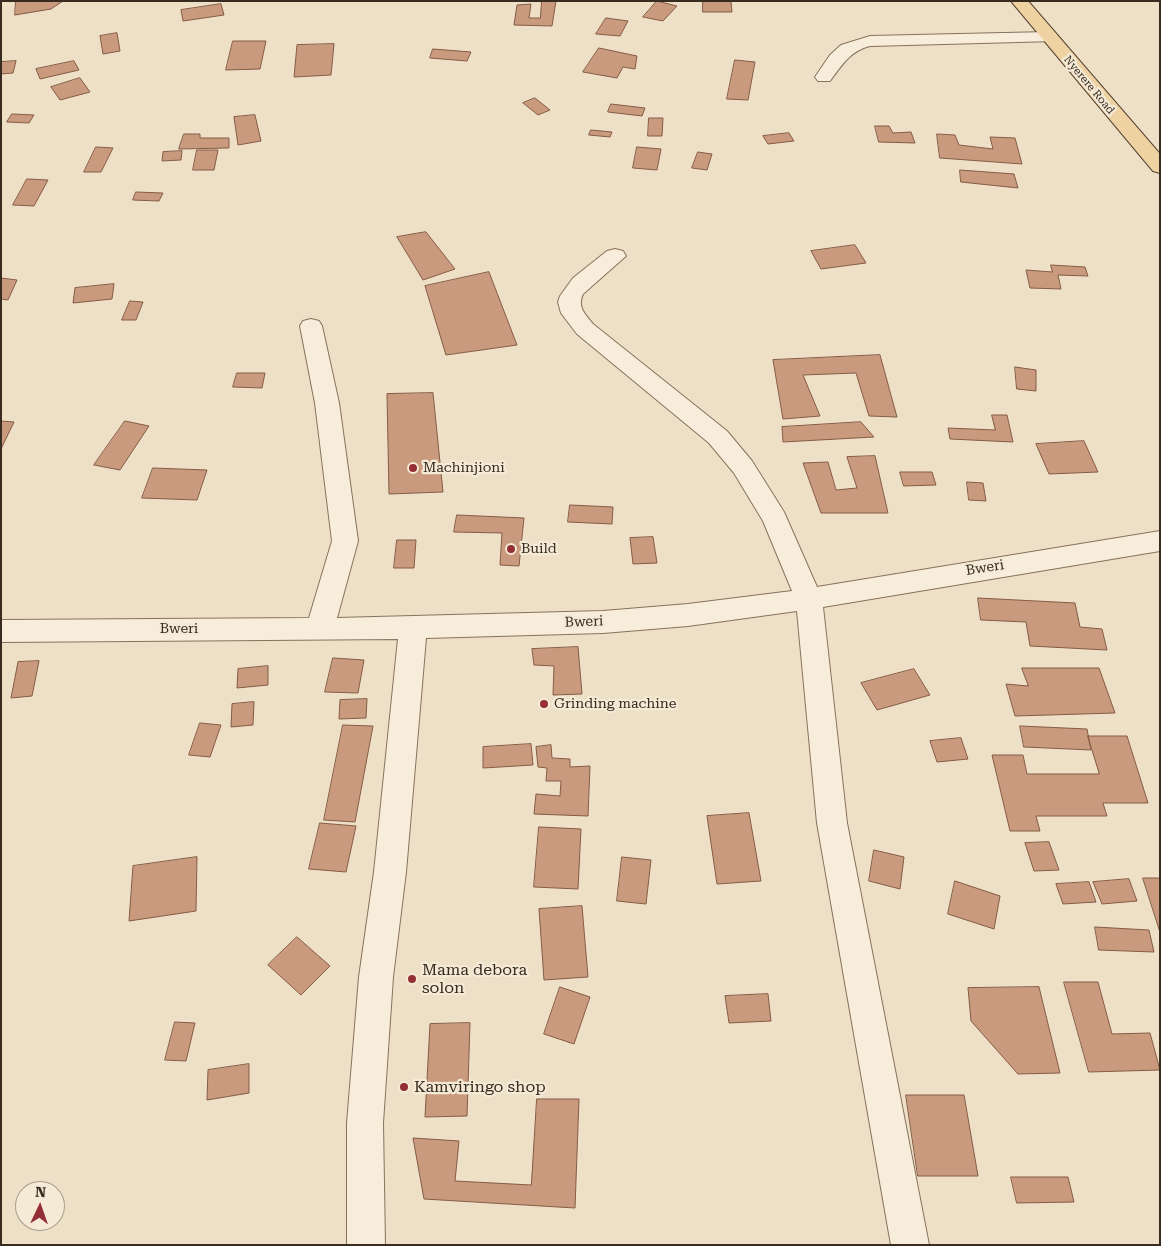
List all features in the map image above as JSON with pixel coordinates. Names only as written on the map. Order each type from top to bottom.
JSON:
[{"type":"main road","name":"Nyerere Road","points":[[1019,1],[1160,167]]},
{"type":"street","points":[[824,77],[846,48],[858,42],[882,39],[1049,38]]},
{"type":"street","points":[[615,256],[574,289],[569,303],[574,315],[585,329],[718,437],[743,467],[775,519],[809,599],[832,823],[910,1245]]},
{"type":"street","points":[[311,326],[327,403],[331,447],[345,541],[320,628]]},
{"type":"street","name":"Bweri","points":[[1,631],[413,628],[602,622],[688,615],[809,599],[992,567],[1160,541]]},
{"type":"street","points":[[366,1245],[365,1123],[376,977],[390,872],[413,628]]},
{"type":"building","points":[[16,1],[63,1],[51,9],[15,15]]},
{"type":"building","points":[[542,1],[556,1],[552,26],[514,25],[517,5],[531,4],[529,18],[540,18]]},
{"type":"building","points":[[657,1],[677,6],[663,21],[643,17]]},
{"type":"building","points":[[703,1],[731,1],[732,12],[703,12]]},
{"type":"building","points":[[221,4],[224,15],[183,21],[181,10]]},
{"type":"building","points":[[606,18],[628,21],[620,36],[596,34]]},
{"type":"building","points":[[117,33],[120,51],[103,54],[100,36]]},
{"type":"building","points":[[233,41],[266,41],[260,69],[226,70]]},
{"type":"building","points":[[334,44],[331,75],[294,77],[297,45]]},
{"type":"building","points":[[599,48],[637,56],[635,69],[623,67],[617,78],[583,72]]},
{"type":"building","points":[[433,49],[471,52],[467,61],[430,58]]},
{"type":"building","points":[[735,60],[755,62],[748,100],[727,99]]},
{"type":"building","points":[[16,61],[13,73],[1,74],[1,62]]},
{"type":"building","points":[[74,61],[79,70],[40,79],[36,69]]},
{"type":"building","points":[[80,78],[90,92],[60,100],[51,87]]},
{"type":"building","points":[[535,98],[550,110],[538,115],[523,103]]},
{"type":"building","points":[[611,104],[645,108],[642,116],[608,112]]},
{"type":"building","points":[[12,114],[34,115],[29,123],[7,122]]},
{"type":"building","points":[[255,115],[261,141],[238,145],[234,117]]},
{"type":"building","points":[[649,118],[663,118],[662,136],[648,136]]},
{"type":"building","points":[[875,126],[889,126],[893,133],[911,132],[915,143],[879,142]]},
{"type":"building","points":[[591,130],[612,132],[610,137],[589,135]]},
{"type":"building","points":[[789,133],[794,141],[768,144],[763,136]]},
{"type":"building","points":[[184,134],[200,134],[200,138],[229,138],[229,148],[179,149]]},
{"type":"building","points":[[937,134],[955,135],[959,145],[993,149],[990,137],[1015,138],[1022,164],[940,158]]},
{"type":"building","points":[[96,147],[113,148],[101,172],[84,172]]},
{"type":"building","points":[[637,147],[661,149],[657,170],[633,168]]},
{"type":"building","points":[[197,150],[218,150],[214,170],[193,170]]},
{"type":"building","points":[[182,151],[181,160],[162,161],[163,152]]},
{"type":"building","points":[[698,152],[712,154],[707,170],[692,168]]},
{"type":"building","points":[[960,170],[1014,174],[1018,188],[961,182]]},
{"type":"building","points":[[27,179],[48,180],[34,206],[13,205]]},
{"type":"building","points":[[136,192],[163,193],[159,201],[133,200]]},
{"type":"building","points":[[426,232],[455,269],[423,280],[397,237]]},
{"type":"building","points":[[855,245],[866,263],[821,269],[811,251]]},
{"type":"building","points":[[1051,265],[1085,267],[1088,276],[1058,275],[1061,289],[1030,288],[1026,270],[1052,272]]},
{"type":"building","points":[[489,272],[517,345],[446,355],[425,286]]},
{"type":"building","points":[[1,278],[17,280],[8,300],[1,299]]},
{"type":"building","points":[[114,284],[112,299],[73,303],[75,288]]},
{"type":"building","points":[[130,301],[143,302],[136,320],[122,320]]},
{"type":"building","points":[[880,355],[897,417],[869,416],[856,373],[803,375],[820,416],[783,419],[773,360]]},
{"type":"building","points":[[1015,367],[1036,370],[1036,391],[1017,389]]},
{"type":"building","points":[[237,373],[265,373],[262,388],[233,387]]},
{"type":"building","points":[[433,393],[443,492],[389,494],[387,394]]},
{"type":"building","points":[[992,415],[1007,415],[1013,442],[950,439],[948,428],[995,430]]},
{"type":"building","points":[[1,421],[14,422],[1,449]]},
{"type":"building","points":[[125,421],[149,426],[120,470],[94,465]]},
{"type":"building","points":[[861,422],[874,437],[783,442],[782,427]]},
{"type":"building","points":[[1084,441],[1098,472],[1049,474],[1036,444]]},
{"type":"building","points":[[875,456],[888,513],[821,513],[803,463],[828,462],[836,490],[857,488],[847,457]]},
{"type":"building","points":[[153,468],[207,470],[197,500],[142,498]]},
{"type":"building","points":[[900,472],[932,472],[936,485],[904,486]]},
{"type":"building","points":[[967,482],[983,483],[986,501],[969,500]]},
{"type":"building","points":[[570,505],[613,507],[612,524],[568,522]]},
{"type":"building","name":"Build","points":[[457,515],[524,518],[519,566],[500,565],[502,533],[454,532]]},
{"type":"building","points":[[653,537],[657,563],[633,564],[630,538]]},
{"type":"building","points":[[397,540],[416,540],[414,568],[394,568]]},
{"type":"building","points":[[978,598],[1075,603],[1080,627],[1102,629],[1107,650],[1030,646],[1026,622],[981,620]]},
{"type":"building","points":[[578,647],[582,694],[553,695],[554,666],[534,665],[532,649]]},
{"type":"building","points":[[333,658],[364,660],[358,693],[325,692]]},
{"type":"building","points":[[39,661],[32,696],[11,698],[18,662]]},
{"type":"building","points":[[268,666],[268,685],[237,688],[238,669]]},
{"type":"building","points":[[1022,668],[1099,668],[1115,713],[1015,716],[1006,684],[1028,686]]},
{"type":"building","points":[[914,669],[930,695],[877,710],[861,683]]},
{"type":"building","points":[[367,699],[366,718],[339,719],[340,700]]},
{"type":"building","points":[[254,702],[253,725],[231,727],[232,704]]},
{"type":"building","points":[[200,723],[221,725],[210,757],[189,755]]},
{"type":"building","points":[[343,725],[373,726],[355,822],[324,820]]},
{"type":"building","points":[[1020,726],[1087,729],[1091,750],[1024,747]]},
{"type":"building","points":[[1088,736],[1127,736],[1148,803],[1103,803],[1107,816],[1036,816],[1040,831],[1010,831],[992,755],[1023,755],[1027,774],[1099,774]]},
{"type":"building","points":[[961,738],[968,759],[937,762],[930,741]]},
{"type":"building","points":[[531,744],[533,765],[483,768],[483,747]]},
{"type":"building","points":[[551,745],[552,758],[570,759],[570,767],[590,766],[588,816],[534,814],[536,794],[560,796],[561,781],[546,781],[547,768],[538,767],[536,747]]},
{"type":"building","points":[[749,813],[761,881],[717,884],[707,816]]},
{"type":"building","points":[[320,823],[356,826],[346,872],[309,869]]},
{"type":"building","points":[[539,827],[581,829],[578,889],[534,887]]},
{"type":"building","points":[[1049,842],[1059,870],[1034,871],[1025,843]]},
{"type":"building","points":[[874,850],[904,857],[900,889],[869,881]]},
{"type":"building","points":[[197,857],[196,911],[129,921],[133,866]]},
{"type":"building","points":[[622,857],[651,860],[646,904],[617,901]]},
{"type":"building","points":[[1143,878],[1160,878],[1160,932]]},
{"type":"building","points":[[1129,879],[1137,901],[1102,904],[1093,882]]},
{"type":"building","points":[[955,881],[1000,896],[994,929],[948,914]]},
{"type":"building","points":[[1089,882],[1096,902],[1063,904],[1056,884]]},
{"type":"building","points":[[582,906],[588,977],[544,980],[539,909]]},
{"type":"building","points":[[1095,927],[1149,930],[1154,952],[1099,950]]},
{"type":"building","points":[[297,937],[330,966],[301,995],[268,965]]},
{"type":"building","points":[[1064,982],[1098,982],[1112,1034],[1150,1033],[1160,1070],[1089,1072]]},
{"type":"building","points":[[560,987],[590,997],[574,1044],[544,1034]]},
{"type":"building","points":[[1039,987],[1060,1073],[1018,1074],[971,1021],[968,988]]},
{"type":"building","points":[[768,994],[771,1021],[729,1023],[725,996]]},
{"type":"building","points":[[175,1022],[195,1023],[186,1061],[165,1060]]},
{"type":"building","points":[[470,1023],[467,1116],[425,1117],[430,1024]]},
{"type":"building","points":[[249,1064],[249,1093],[207,1100],[208,1070]]},
{"type":"building","points":[[906,1095],[964,1095],[978,1176],[918,1176]]},
{"type":"building","points":[[537,1099],[579,1099],[575,1208],[424,1199],[413,1138],[459,1141],[455,1181],[531,1185]]},
{"type":"building","points":[[1011,1177],[1068,1177],[1074,1202],[1017,1203]]},
{"type":"place","name":"Machinjioni","points":[[413,468]]},
{"type":"place","name":"Build","points":[[511,549]]},
{"type":"place","name":"Grinding machine","points":[[544,704]]},
{"type":"place","name":"Mama debora solon","points":[[412,979]]},
{"type":"place","name":"Kamviringo shop","points":[[404,1087]]}]
